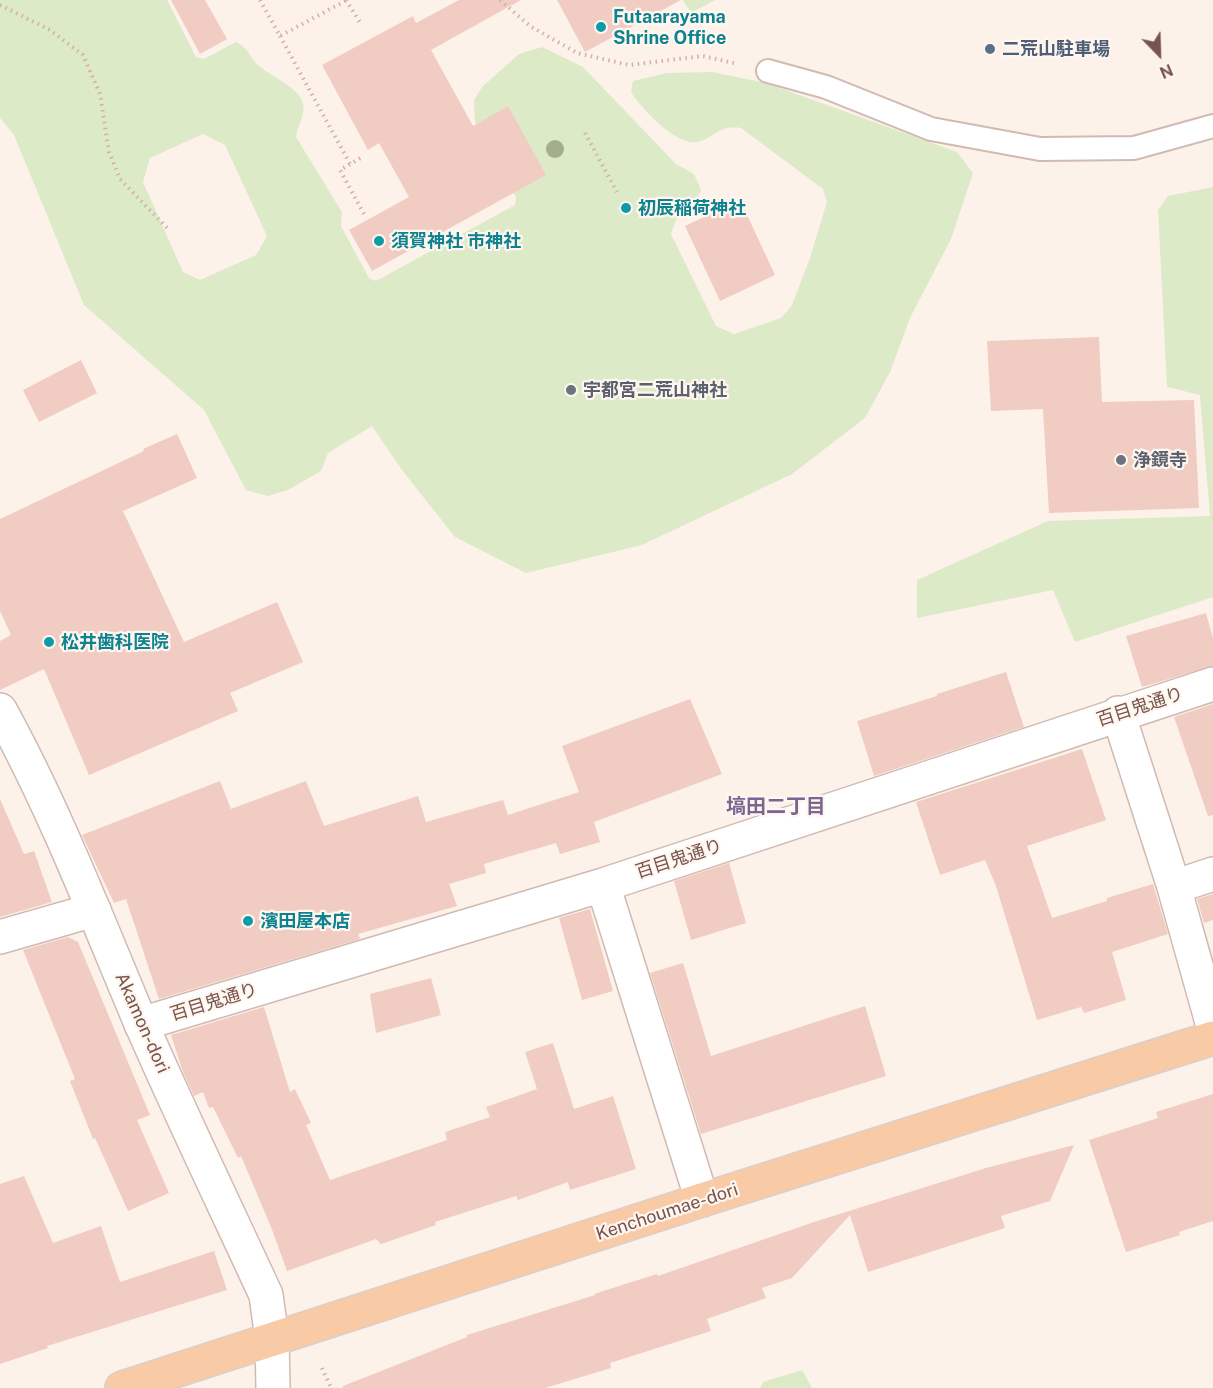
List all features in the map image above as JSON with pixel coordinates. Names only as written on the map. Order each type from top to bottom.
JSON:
[{"type":"main road","name":"Kenchoumae-dori","points":[[122,1388],[702,1200],[1213,1038]]},
{"type":"street","name":"百目鬼通り","points":[[141,1024],[603,885],[1118,713],[1213,684]]},
{"type":"street","name":"Akamon-dori","points":[[0,710],[22,750],[94,910],[141,1024],[266,1295],[272,1339],[273,1388]]},
{"type":"street","points":[[1118,713],[1174,887],[1213,1026]]},
{"type":"street","points":[[1174,887],[1213,874]]},
{"type":"street","points":[[603,885],[702,1200]]},
{"type":"street","points":[[0,937],[94,910]]},
{"type":"lane","points":[[768,71],[826,87],[931,129],[1040,149],[1134,148],[1213,126]]},
{"type":"path","points":[[260,0],[350,164]]},
{"type":"path","points":[[279,36],[346,0],[361,24]]},
{"type":"path","points":[[500,0],[530,26],[577,53],[629,65],[703,56],[768,71]]},
{"type":"path","points":[[0,5],[50,30],[83,54],[100,94],[109,152],[120,179],[170,231]]},
{"type":"path","points":[[585,133],[617,192]]},
{"type":"path","points":[[364,156],[340,170],[364,214]]},
{"type":"path","points":[[322,1368],[331,1388]]},
{"type":"green space","points":[[0,0],[167,0],[196,57],[204,59],[236,42],[244,47],[258,65],[288,85],[301,98],[304,106],[303,114],[296,137],[342,212],[341,226],[369,278],[376,281],[515,205],[516,197],[475,122],[474,100],[482,87],[519,54],[542,47],[583,67],[676,164],[694,174],[701,190],[695,203],[676,220],[671,234],[716,326],[734,334],[781,318],[791,307],[809,261],[827,202],[823,189],[741,128],[726,128],[697,142],[679,138],[660,125],[636,99],[631,92],[633,81],[667,73],[712,72],[766,83],[957,152],[973,173],[951,239],[910,318],[890,372],[865,418],[792,474],[642,545],[526,573],[455,537],[402,470],[372,426],[328,453],[321,471],[288,490],[268,496],[246,490],[204,410],[84,305],[14,135],[0,118]],"holes":[[[203,134],[225,145],[267,236],[256,255],[200,280],[183,272],[143,182],[150,158]]]},
{"type":"green space","points":[[683,0],[715,0],[691,13]]},
{"type":"green space","points":[[1213,187],[1213,597],[1075,642],[1053,590],[917,618],[917,580],[1048,521],[1210,516],[1200,395],[1167,387],[1158,210],[1168,196]]},
{"type":"green space","points":[[802,1370],[812,1388],[760,1388],[763,1382]]},
{"type":"building","points":[[171,0],[205,0],[227,39],[200,54]]},
{"type":"building","points":[[459,0],[521,0],[431,50],[473,126],[508,106],[546,175],[372,271],[349,230],[409,197],[379,143],[368,150],[322,65],[413,16],[416,23]]},
{"type":"building","name":"Futaarayama Shrine Office","points":[[557,0],[681,0],[585,52]]},
{"type":"building","points":[[740,200],[775,275],[720,301],[685,226]]},
{"type":"building","name":"浄鏡寺","points":[[1099,337],[1102,402],[1194,400],[1199,508],[1049,513],[1043,409],[991,411],[987,341]]},
{"type":"building","points":[[81,360],[97,393],[39,422],[23,390]]},
{"type":"building","points":[[177,434],[197,478],[123,511],[184,642],[277,602],[303,662],[230,693],[238,711],[89,775],[44,669],[0,690],[0,641],[11,635],[0,611],[0,519]]},
{"type":"building","points":[[1206,613],[1213,638],[1213,666],[1142,687],[1126,636]]},
{"type":"building","points":[[1006,672],[1024,727],[874,776],[857,721]]},
{"type":"building","points":[[690,699],[722,774],[594,822],[600,842],[560,854],[556,843],[484,864],[486,873],[449,884],[457,906],[358,934],[360,939],[159,999],[126,899],[114,903],[82,835],[220,781],[231,809],[306,781],[324,826],[418,796],[426,822],[503,800],[508,815],[579,792],[562,746]]},
{"type":"building","points":[[1213,704],[1213,815],[1208,816],[1174,717]]},
{"type":"building","points":[[1082,749],[1106,820],[1027,846],[1052,918],[1153,884],[1168,934],[1112,952],[1126,1000],[1084,1013],[1081,1007],[1037,1020],[996,886],[985,860],[940,875],[916,802]]},
{"type":"building","points":[[0,799],[24,854],[34,851],[52,902],[0,917]]},
{"type":"building","points":[[729,863],[746,923],[691,940],[674,881]]},
{"type":"building","points":[[1213,894],[1213,920],[1204,923],[1197,899]]},
{"type":"building","points":[[590,909],[613,991],[582,1000],[559,918]]},
{"type":"building","points":[[68,937],[78,942],[150,1115],[137,1120],[169,1193],[128,1211],[95,1138],[93,1139],[70,1081],[75,1079],[23,950]]},
{"type":"building","points":[[683,963],[711,1056],[865,1006],[886,1076],[701,1134],[650,973]]},
{"type":"building","points":[[431,978],[441,1015],[376,1033],[370,994]]},
{"type":"building","points":[[264,1007],[290,1092],[295,1089],[311,1123],[306,1125],[330,1180],[447,1140],[445,1132],[490,1117],[486,1107],[537,1089],[525,1052],[553,1043],[574,1109],[613,1096],[636,1169],[570,1190],[568,1182],[518,1200],[516,1196],[435,1222],[436,1225],[381,1244],[376,1239],[287,1271],[241,1156],[238,1158],[213,1107],[209,1108],[203,1092],[194,1096],[183,1072],[171,1035]]},
{"type":"building","points":[[1213,1094],[1213,1221],[1179,1232],[1180,1235],[1126,1252],[1089,1140],[1158,1118],[1156,1112]]},
{"type":"building","points":[[1074,1145],[1050,1201],[1001,1216],[1005,1228],[868,1272],[850,1215],[792,1278],[762,1288],[766,1298],[707,1319],[711,1331],[610,1363],[611,1368],[545,1388],[343,1388],[343,1386],[467,1337],[467,1335],[657,1274],[658,1276],[814,1222],[986,1168]]},
{"type":"building","points":[[24,1176],[53,1243],[101,1226],[120,1282],[214,1251],[227,1290],[47,1346],[48,1348],[0,1364],[0,1184]]},
{"type":"place","name":"Futaarayama Shrine Office","points":[[601,27]]},
{"type":"place","name":"二荒山駐車場","points":[[990,49]]},
{"type":"place","name":"初辰稲荷神社","points":[[626,208]]},
{"type":"place","name":"須賀神社 市神社","points":[[379,241]]},
{"type":"place","name":"宇都宮二荒山神社","points":[[571,390]]},
{"type":"place","name":"浄鏡寺","points":[[1121,460]]},
{"type":"place","name":"松井歯科医院","points":[[49,642]]},
{"type":"place","name":"濱田屋本店","points":[[248,921]]},
{"type":"district","name":"塙田二丁目","points":[[776,807]]}]
